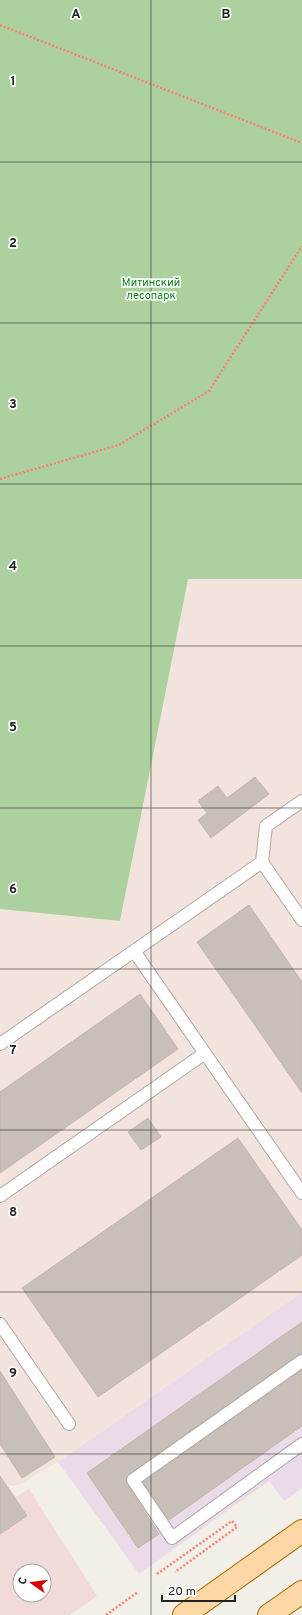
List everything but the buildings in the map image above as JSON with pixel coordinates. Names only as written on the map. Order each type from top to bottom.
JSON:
[{"type":"main road","points":[[184,1615],[302,1531]]},
{"type":"main road","points":[[269,1615],[302,1592]]},
{"type":"lane","points":[[302,801],[266,826],[262,862],[302,920]]},
{"type":"lane","points":[[0,1044],[262,862]]},
{"type":"lane","points":[[134,951],[302,1193]]},
{"type":"lane","points":[[0,1196],[205,1053]]},
{"type":"lane","points":[[0,1324],[69,1424]]},
{"type":"lane","points":[[302,1361],[133,1480],[172,1538],[302,1444]]},
{"type":"path","points":[[0,25],[302,143]]},
{"type":"path","points":[[0,479],[119,444],[209,391],[302,246]]},
{"type":"path","points":[[157,1574],[232,1521],[237,1527],[175,1572]]},
{"type":"path","points":[[106,1615],[138,1592]]},
{"type":"shaded area","points":[[188,578],[302,579],[302,1292],[58,1462],[19,1485],[5,1486],[0,1478],[0,909],[120,921]]},
{"type":"shaded area","points":[[302,1292],[302,1488],[284,1501],[269,1481],[139,1574],[58,1462]]},
{"type":"shaded area","points":[[8,1486],[16,1497],[29,1489],[97,1596],[70,1615],[0,1615],[0,1491]]},
{"type":"green space","name":"Митинский лесопарк","points":[[0,0],[302,0],[302,579],[188,579],[120,921],[0,909]]}]
